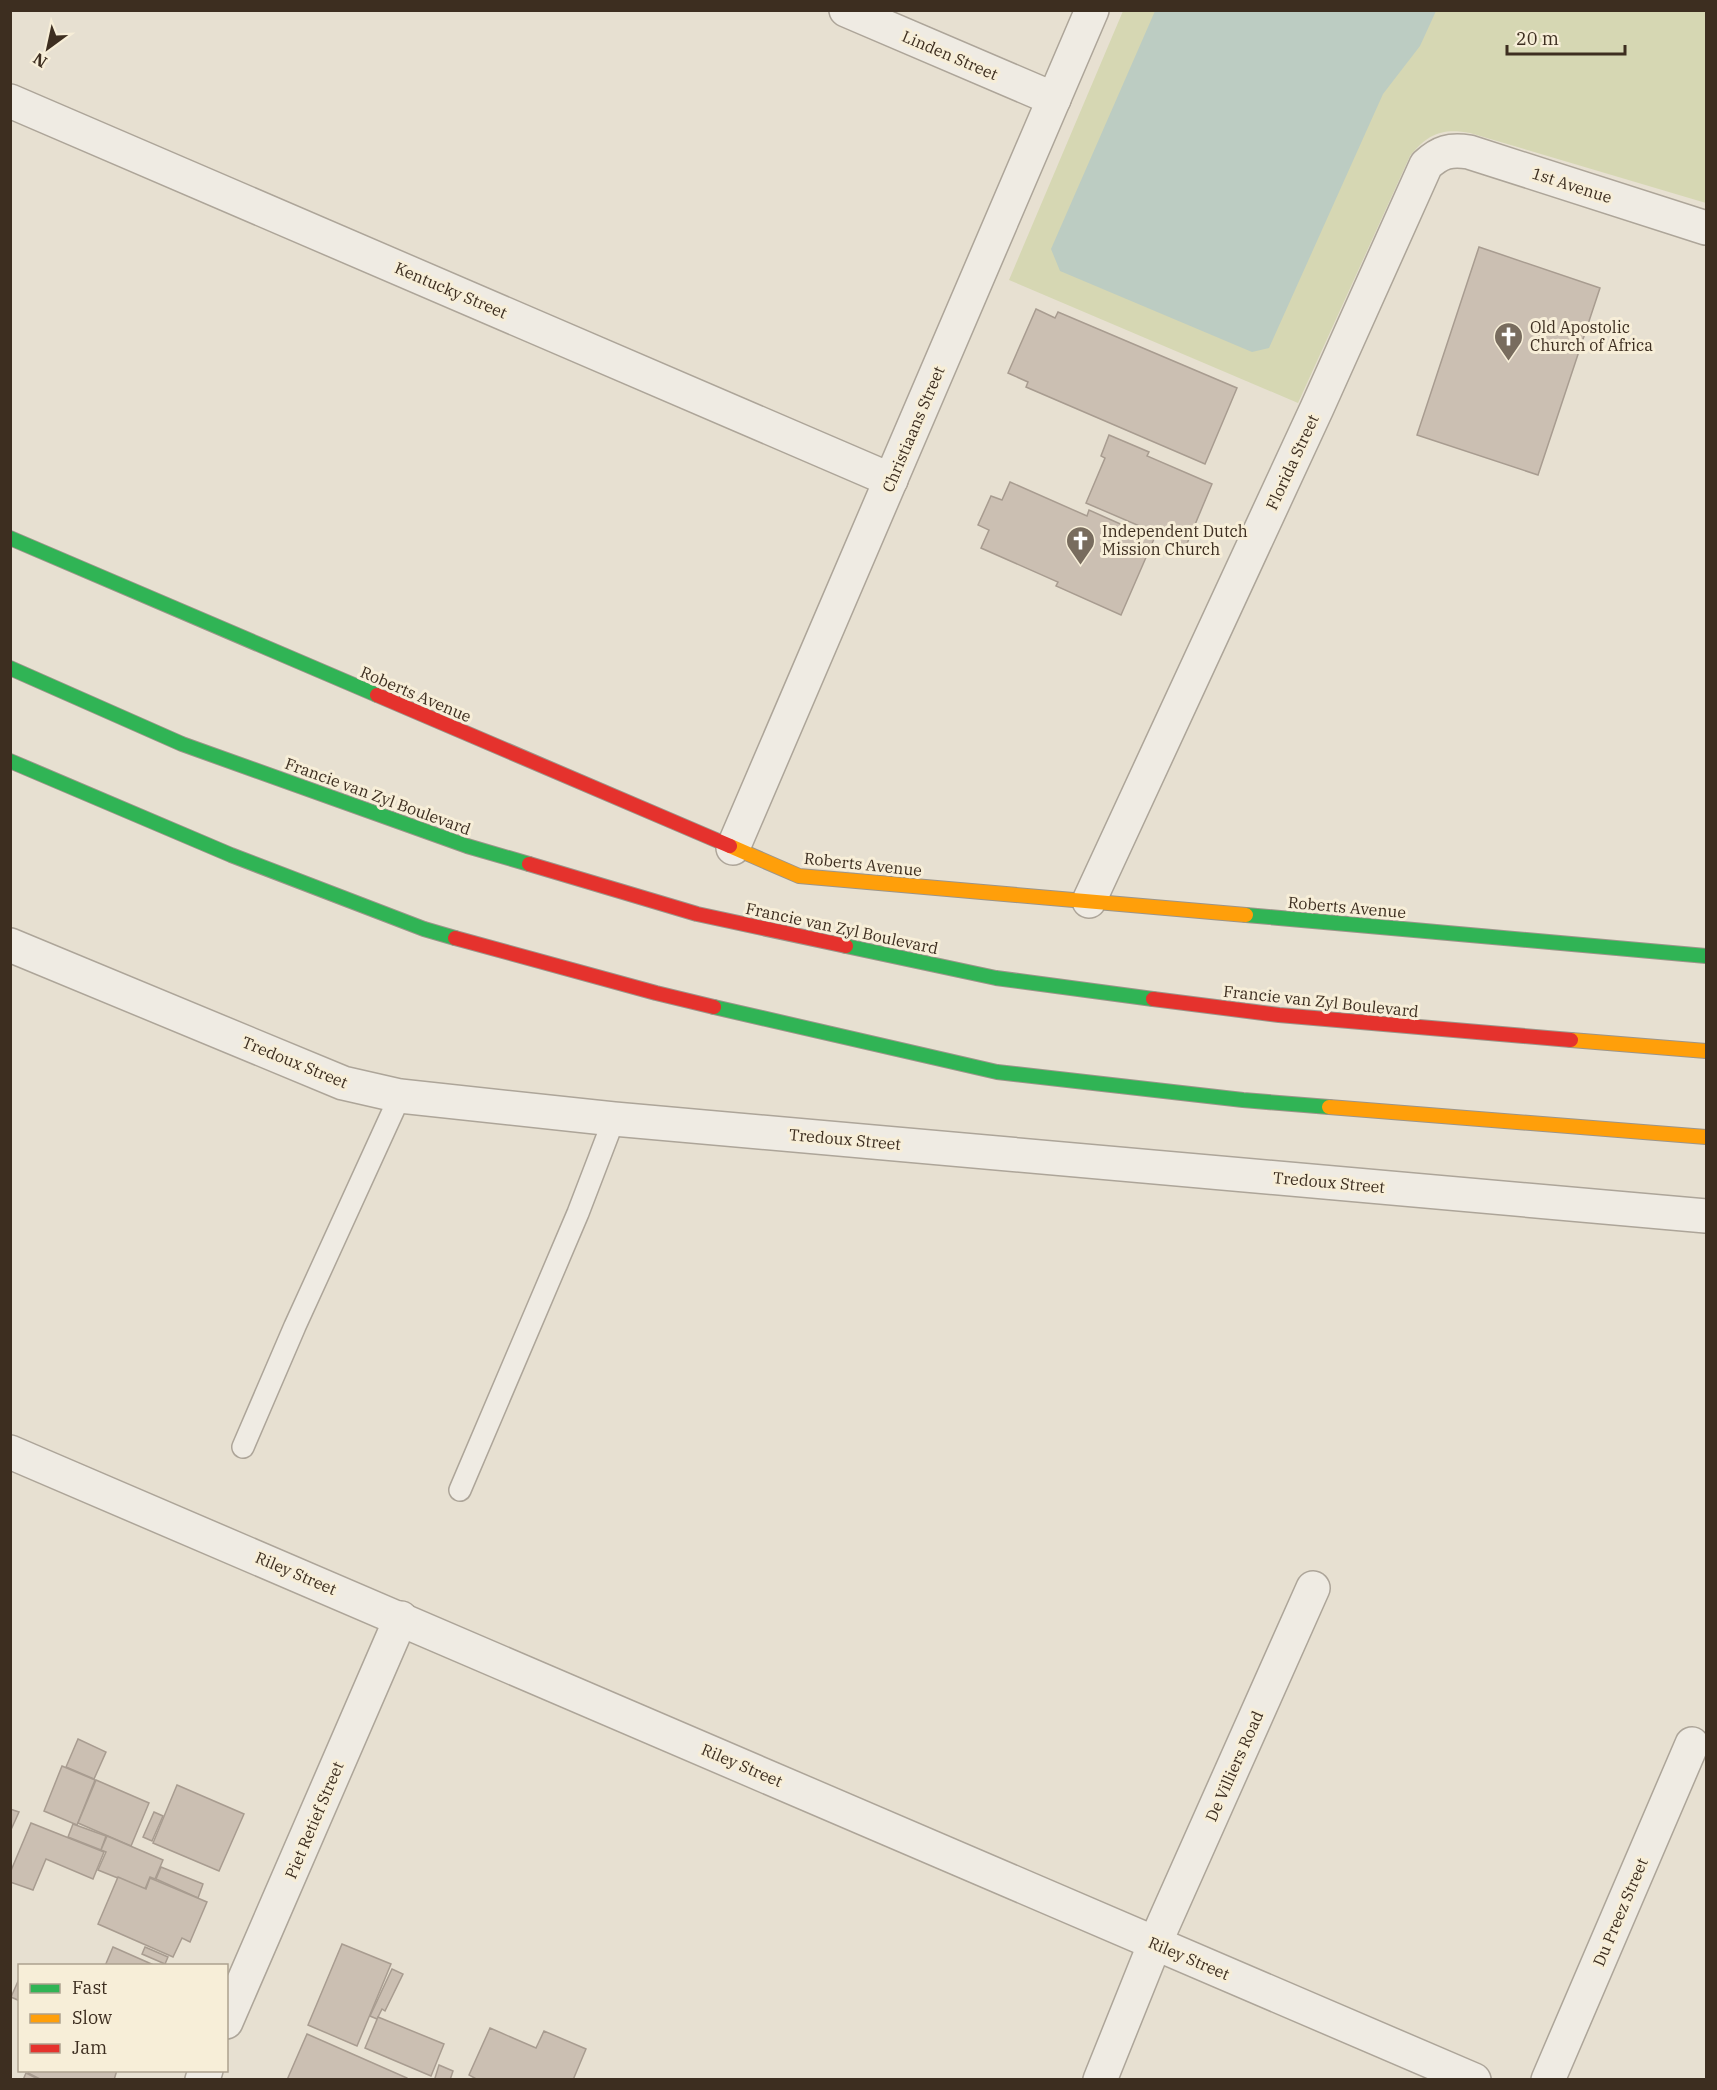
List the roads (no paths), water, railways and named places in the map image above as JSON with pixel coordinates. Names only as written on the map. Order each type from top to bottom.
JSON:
[{"type":"main road","name":"Roberts Avenue","points":[[10,538],[799,876],[1707,956]]},
{"type":"main road","name":"Francie van Zyl Boulevard","points":[[10,668],[182,744],[467,846],[697,914],[1008,980],[1279,1016],[1707,1052]]},
{"type":"main road","points":[[10,760],[231,855],[424,929],[656,993],[997,1072],[1243,1100],[1707,1137]]},
{"type":"street","name":"Linden Street","points":[[846,10],[1054,99]]},
{"type":"street","name":"Christiaans Street","points":[[733,848],[1092,10]]},
{"type":"street","name":"Kentucky Street","points":[[10,101],[891,480]]},
{"type":"street","name":"1st Avenue","points":[[1437,155],[1447,151],[1469,152],[1707,228]]},
{"type":"street","name":"Florida Street","points":[[1089,901],[1317,408],[1426,165],[1437,155]]},
{"type":"street","name":"Tredoux Street","points":[[10,945],[344,1083],[400,1096],[614,1119],[1707,1216]]},
{"type":"street","name":"Riley Street","points":[[10,1452],[1474,2079]]},
{"type":"street","name":"De Villiers Road","points":[[1100,2079],[1155,1943],[1312,1588]]},
{"type":"street","name":"Piet Retief Street","points":[[228,2017],[400,1618]]},
{"type":"street","name":"Du Preez Street","points":[[1548,2079],[1692,1744]]},
{"type":"lane","points":[[243,1447],[295,1326],[400,1096]]},
{"type":"lane","points":[[460,1490],[578,1213],[614,1119]]},
{"type":"place","name":"Old Apostolic Church of Africa","points":[[1509,362]]},
{"type":"place","name":"Independent Dutch Mission Church","points":[[1081,566]]}]
